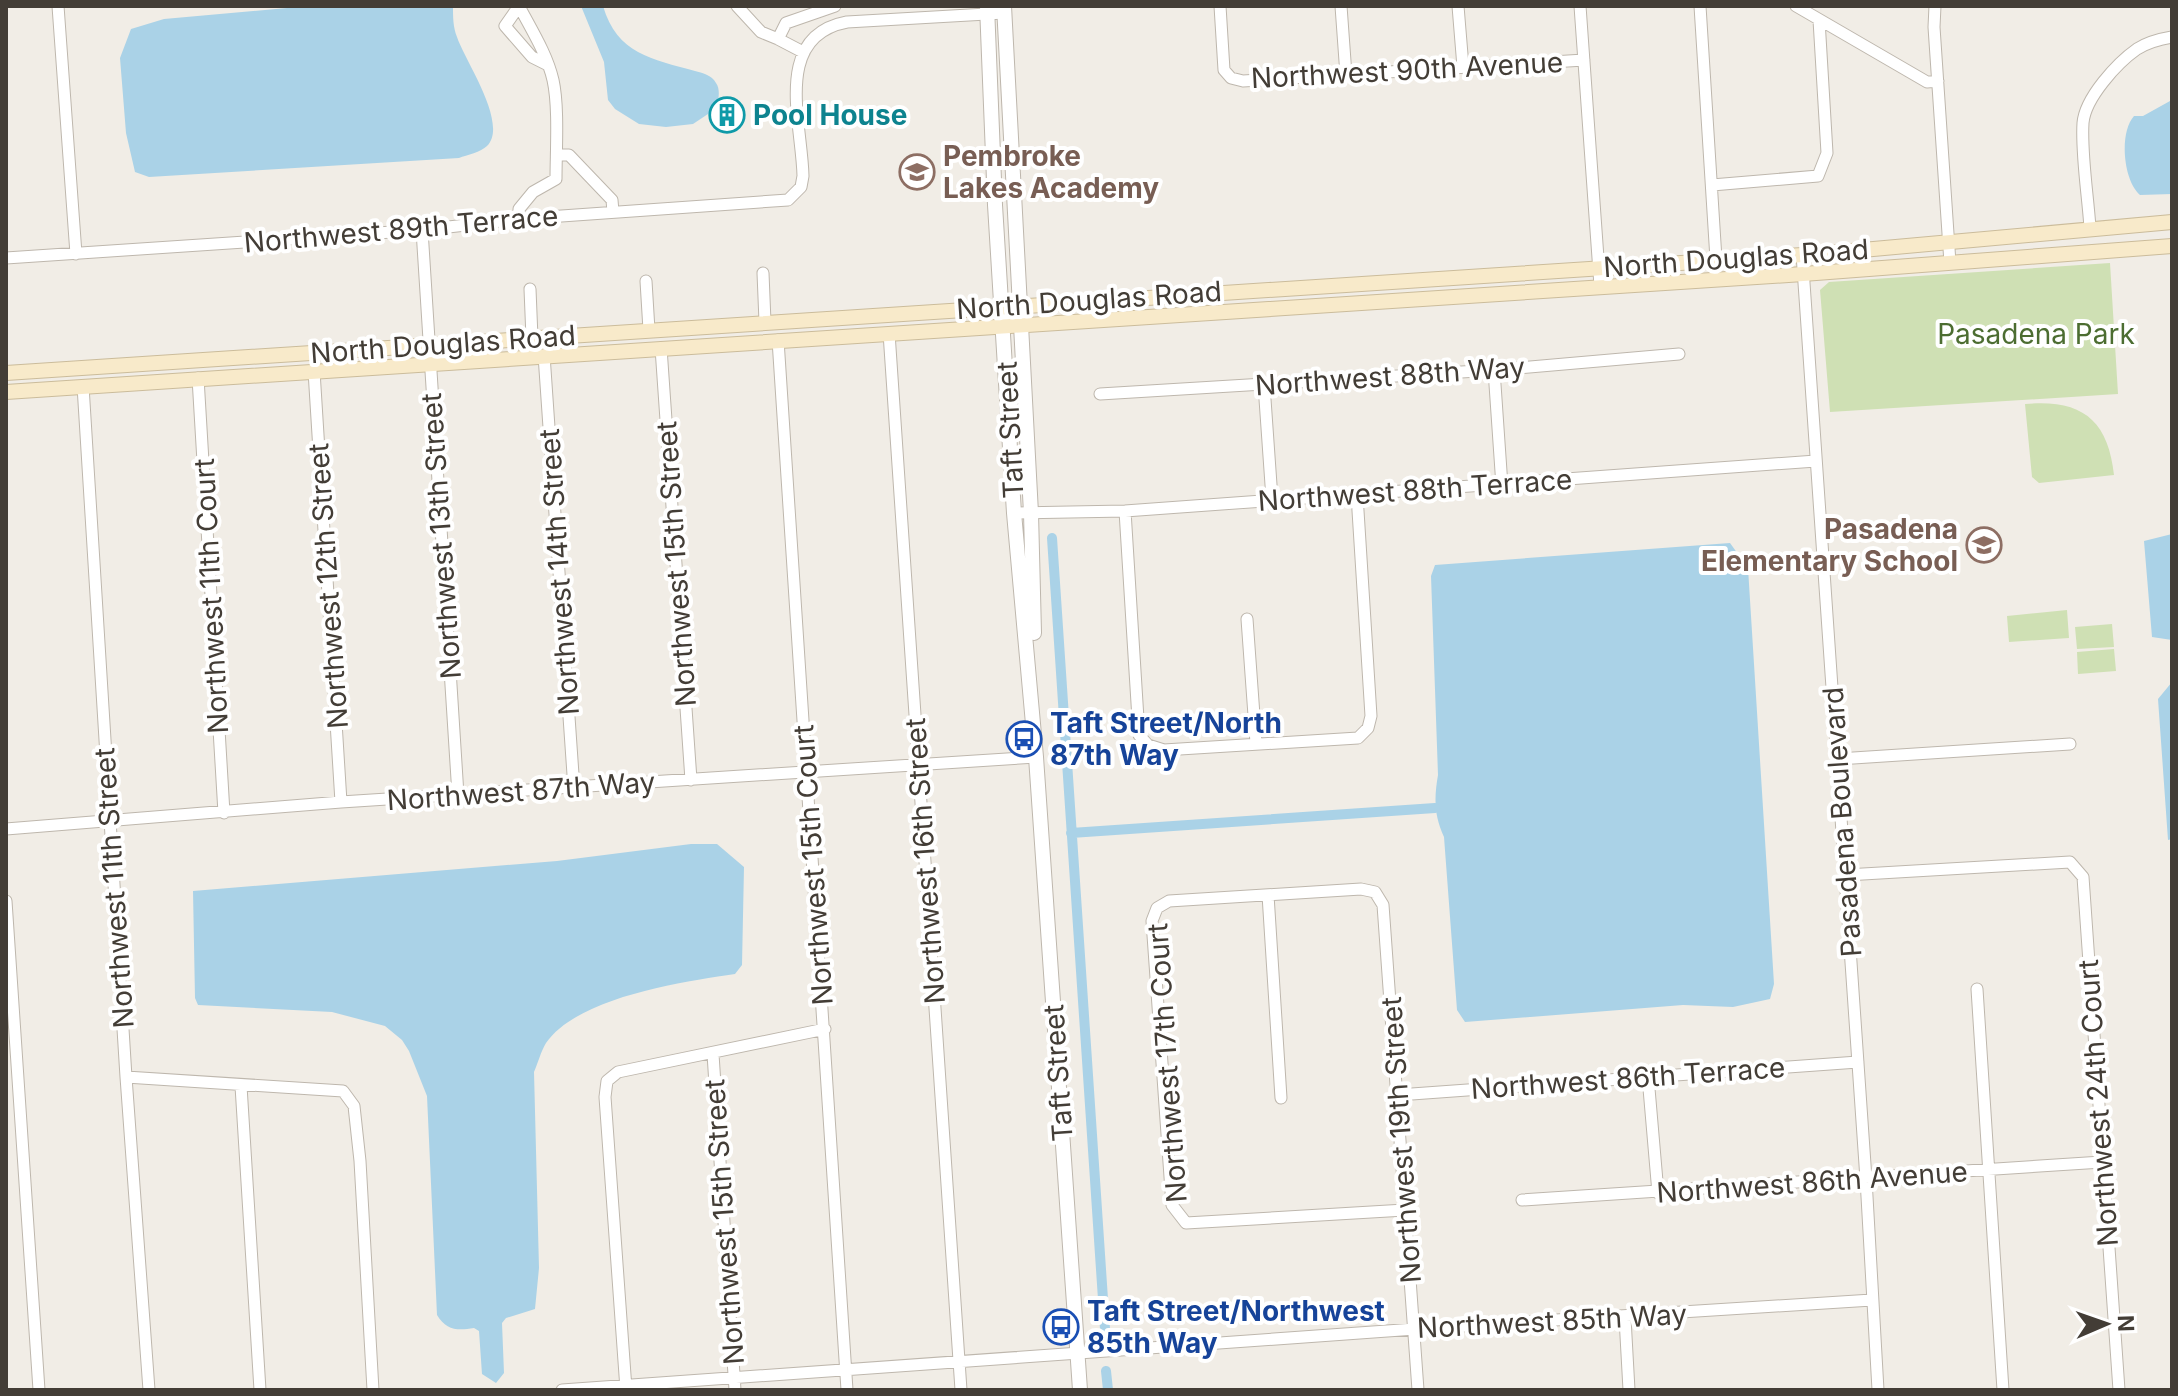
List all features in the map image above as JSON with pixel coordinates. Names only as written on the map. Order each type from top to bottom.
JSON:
[{"type":"main road","name":"North Douglas Road","points":[[6,373],[1802,254],[2172,222]]},
{"type":"main road","name":"North Douglas Road","points":[[6,392],[1803,274],[2172,246]]},
{"type":"main road","points":[[785,339],[819,328],[861,325],[874,315]]},
{"type":"street","points":[[58,6],[76,254]]},
{"type":"street","points":[[519,219],[519,209],[533,192],[556,179],[557,155],[553,80],[539,44],[519,6],[505,26],[532,57],[546,64]]},
{"type":"street","points":[[737,6],[761,32],[803,52],[816,35],[839,24],[1004,9]]},
{"type":"street","points":[[778,39],[786,23],[835,6]]},
{"type":"street","name":"Northwest 90th Avenue","points":[[1220,6],[1224,70],[1231,78],[1243,81],[1584,60]]},
{"type":"street","points":[[1341,6],[1346,75]]},
{"type":"street","points":[[1458,6],[1463,67]]},
{"type":"street","points":[[1580,6],[1600,286]]},
{"type":"street","points":[[1700,6],[1716,259]]},
{"type":"street","points":[[1796,6],[1927,82],[1938,81]]},
{"type":"street","points":[[1935,6],[1950,263]]},
{"type":"street","name":"Taft Street","points":[[1004,9],[1031,513],[1036,757]]},
{"type":"street","name":"Taft Street","points":[[987,10],[995,205],[1014,513],[1036,757],[1080,1390]]},
{"type":"street","points":[[1712,185],[1818,176],[1827,153],[1819,20]]},
{"type":"street","points":[[2090,228],[2083,121],[2089,104],[2114,68],[2151,42],[2172,37]]},
{"type":"street","name":"Northwest 89th Terrace","points":[[6,258],[780,202],[795,195],[801,187],[803,176],[797,78],[803,52]]},
{"type":"street","points":[[557,155],[569,155],[612,200],[613,212]]},
{"type":"street","name":"Northwest 13th Street","points":[[422,230],[458,795]]},
{"type":"street","name":"Pasadena Boulevard","points":[[1802,254],[1846,875],[1878,1390]]},
{"type":"street","points":[[763,273],[765,322]]},
{"type":"street","points":[[646,281],[649,330]]},
{"type":"street","points":[[530,289],[532,338]]},
{"type":"street","name":"Northwest 16th Street","points":[[889,333],[961,1390]]},
{"type":"street","name":"Northwest 15th Court","points":[[785,339],[807,774],[847,1390]]},
{"type":"street","name":"Northwest 15th Street","points":[[661,348],[691,780]]},
{"type":"street","name":"Northwest 88th Way","points":[[1100,394],[1494,370],[1679,354]]},
{"type":"street","name":"Northwest 14th Street","points":[[544,355],[574,789]]},
{"type":"street","points":[[1494,370],[1502,486]]},
{"type":"street","name":"Northwest 12th Street","points":[[314,371],[341,802]]},
{"type":"street","name":"Northwest 11th Court","points":[[198,378],[224,813]]},
{"type":"street","points":[[1264,385],[1272,499]]},
{"type":"street","name":"Northwest 11th Street","points":[[83,386],[126,1077],[149,1390]]},
{"type":"street","name":"Northwest 88th Terrace","points":[[1014,513],[1125,511],[1816,461]]},
{"type":"street","points":[[1125,511],[1139,735],[1148,745],[1164,750],[1358,738],[1368,728],[1371,716],[1357,495]]},
{"type":"street","points":[[1247,619],[1256,743]]},
{"type":"street","points":[[1838,759],[2070,744]]},
{"type":"street","name":"Northwest 87th Way","points":[[6,829],[341,802],[1036,757]]},
{"type":"street","name":"Northwest 24th Court","points":[[1846,875],[2070,862],[2083,877],[2119,1390]]},
{"type":"street","name":"Northwest 19th Street","points":[[1268,895],[1361,889],[1375,892],[1383,905],[1418,1390]]},
{"type":"street","points":[[1268,895],[1281,1098]]},
{"type":"street","name":"Northwest 17th Court","points":[[1268,895],[1169,901],[1157,908],[1152,921],[1172,1205],[1186,1223],[1405,1210]]},
{"type":"street","points":[[6,901],[39,1390]]},
{"type":"street","points":[[1977,989],[2003,1390]]},
{"type":"street","points":[[626,1388],[605,1097],[607,1081],[618,1072],[825,1029]]},
{"type":"street","name":"Northwest 15th Street","points":[[713,1054],[734,1384]]},
{"type":"street","name":"Northwest 86th Terrace","points":[[1398,1095],[1858,1062]]},
{"type":"street","points":[[126,1077],[343,1091],[354,1106],[360,1161],[373,1390]]},
{"type":"street","points":[[1648,1077],[1658,1193]]},
{"type":"street","points":[[241,1086],[260,1390]]},
{"type":"street","name":"Northwest 86th Avenue","points":[[1522,1200],[2102,1162]]},
{"type":"street","name":"Northwest 85th Way","points":[[562,1390],[734,1384],[959,1362],[1872,1300]]},
{"type":"street","points":[[1625,1318],[1629,1390]]},
{"type":"green space","name":"Pasadena Park","points":[[2110,263],[2118,394],[1830,412],[1820,290],[1829,282]]},
{"type":"green space","points":[[2025,404],[2062,405],[2088,417],[2105,440],[2114,475],[2039,483],[2032,477]]},
{"type":"green space","points":[[2067,610],[2069,638],[2009,642],[2007,616]]},
{"type":"green space","points":[[2112,624],[2114,647],[2077,649],[2075,627]]},
{"type":"green space","points":[[2114,649],[2116,671],[2078,674],[2077,652]]},
{"type":"water","points":[[309,6],[453,6],[457,37],[483,92],[493,123],[487,146],[459,158],[149,177],[135,172],[126,133],[120,58],[131,29],[164,19]]},
{"type":"water","points":[[581,6],[603,6],[617,35],[638,52],[712,78],[719,95],[717,108],[693,124],[666,127],[639,124],[615,109],[608,100],[604,62]]},
{"type":"water","points":[[2172,79],[2172,194],[2140,195],[2127,168],[2126,133],[2134,116],[2143,116],[2170,101]]},
{"type":"water","points":[[2172,534],[2172,640],[2152,637],[2144,541]]},
{"type":"water","points":[[1730,543],[1748,568],[1774,984],[1770,999],[1733,1007],[1683,1005],[1465,1022],[1457,1010],[1444,837],[1436,806],[1438,775],[1431,576],[1435,565]]},
{"type":"water","points":[[2172,682],[2172,839],[2168,840],[2158,699]]},
{"type":"water","points":[[691,844],[717,844],[744,867],[742,965],[735,974],[660,987],[606,1003],[561,1027],[546,1043],[534,1072],[539,1268],[535,1309],[506,1318],[502,1323],[504,1373],[496,1383],[482,1374],[479,1331],[474,1328],[452,1328],[437,1315],[427,1096],[409,1051],[402,1040],[385,1026],[332,1012],[198,1005],[195,998],[193,891],[557,861]]},
{"type":"waterway","points":[[1052,538],[1105,1329]]},
{"type":"waterway","points":[[1071,833],[1435,808]]},
{"type":"waterway","points":[[1106,1371],[1108,1390]]},
{"type":"place","name":"Pool House","points":[[727,115]]},
{"type":"place","name":"Pembroke Lakes Academy","points":[[917,172]]},
{"type":"place","name":"Pasadena Elementary School","points":[[1984,545]]},
{"type":"place","name":"Taft Street/North 87th Way","points":[[1024,739]]},
{"type":"place","name":"Taft Street/Northwest 85th Way","points":[[1061,1327]]}]
